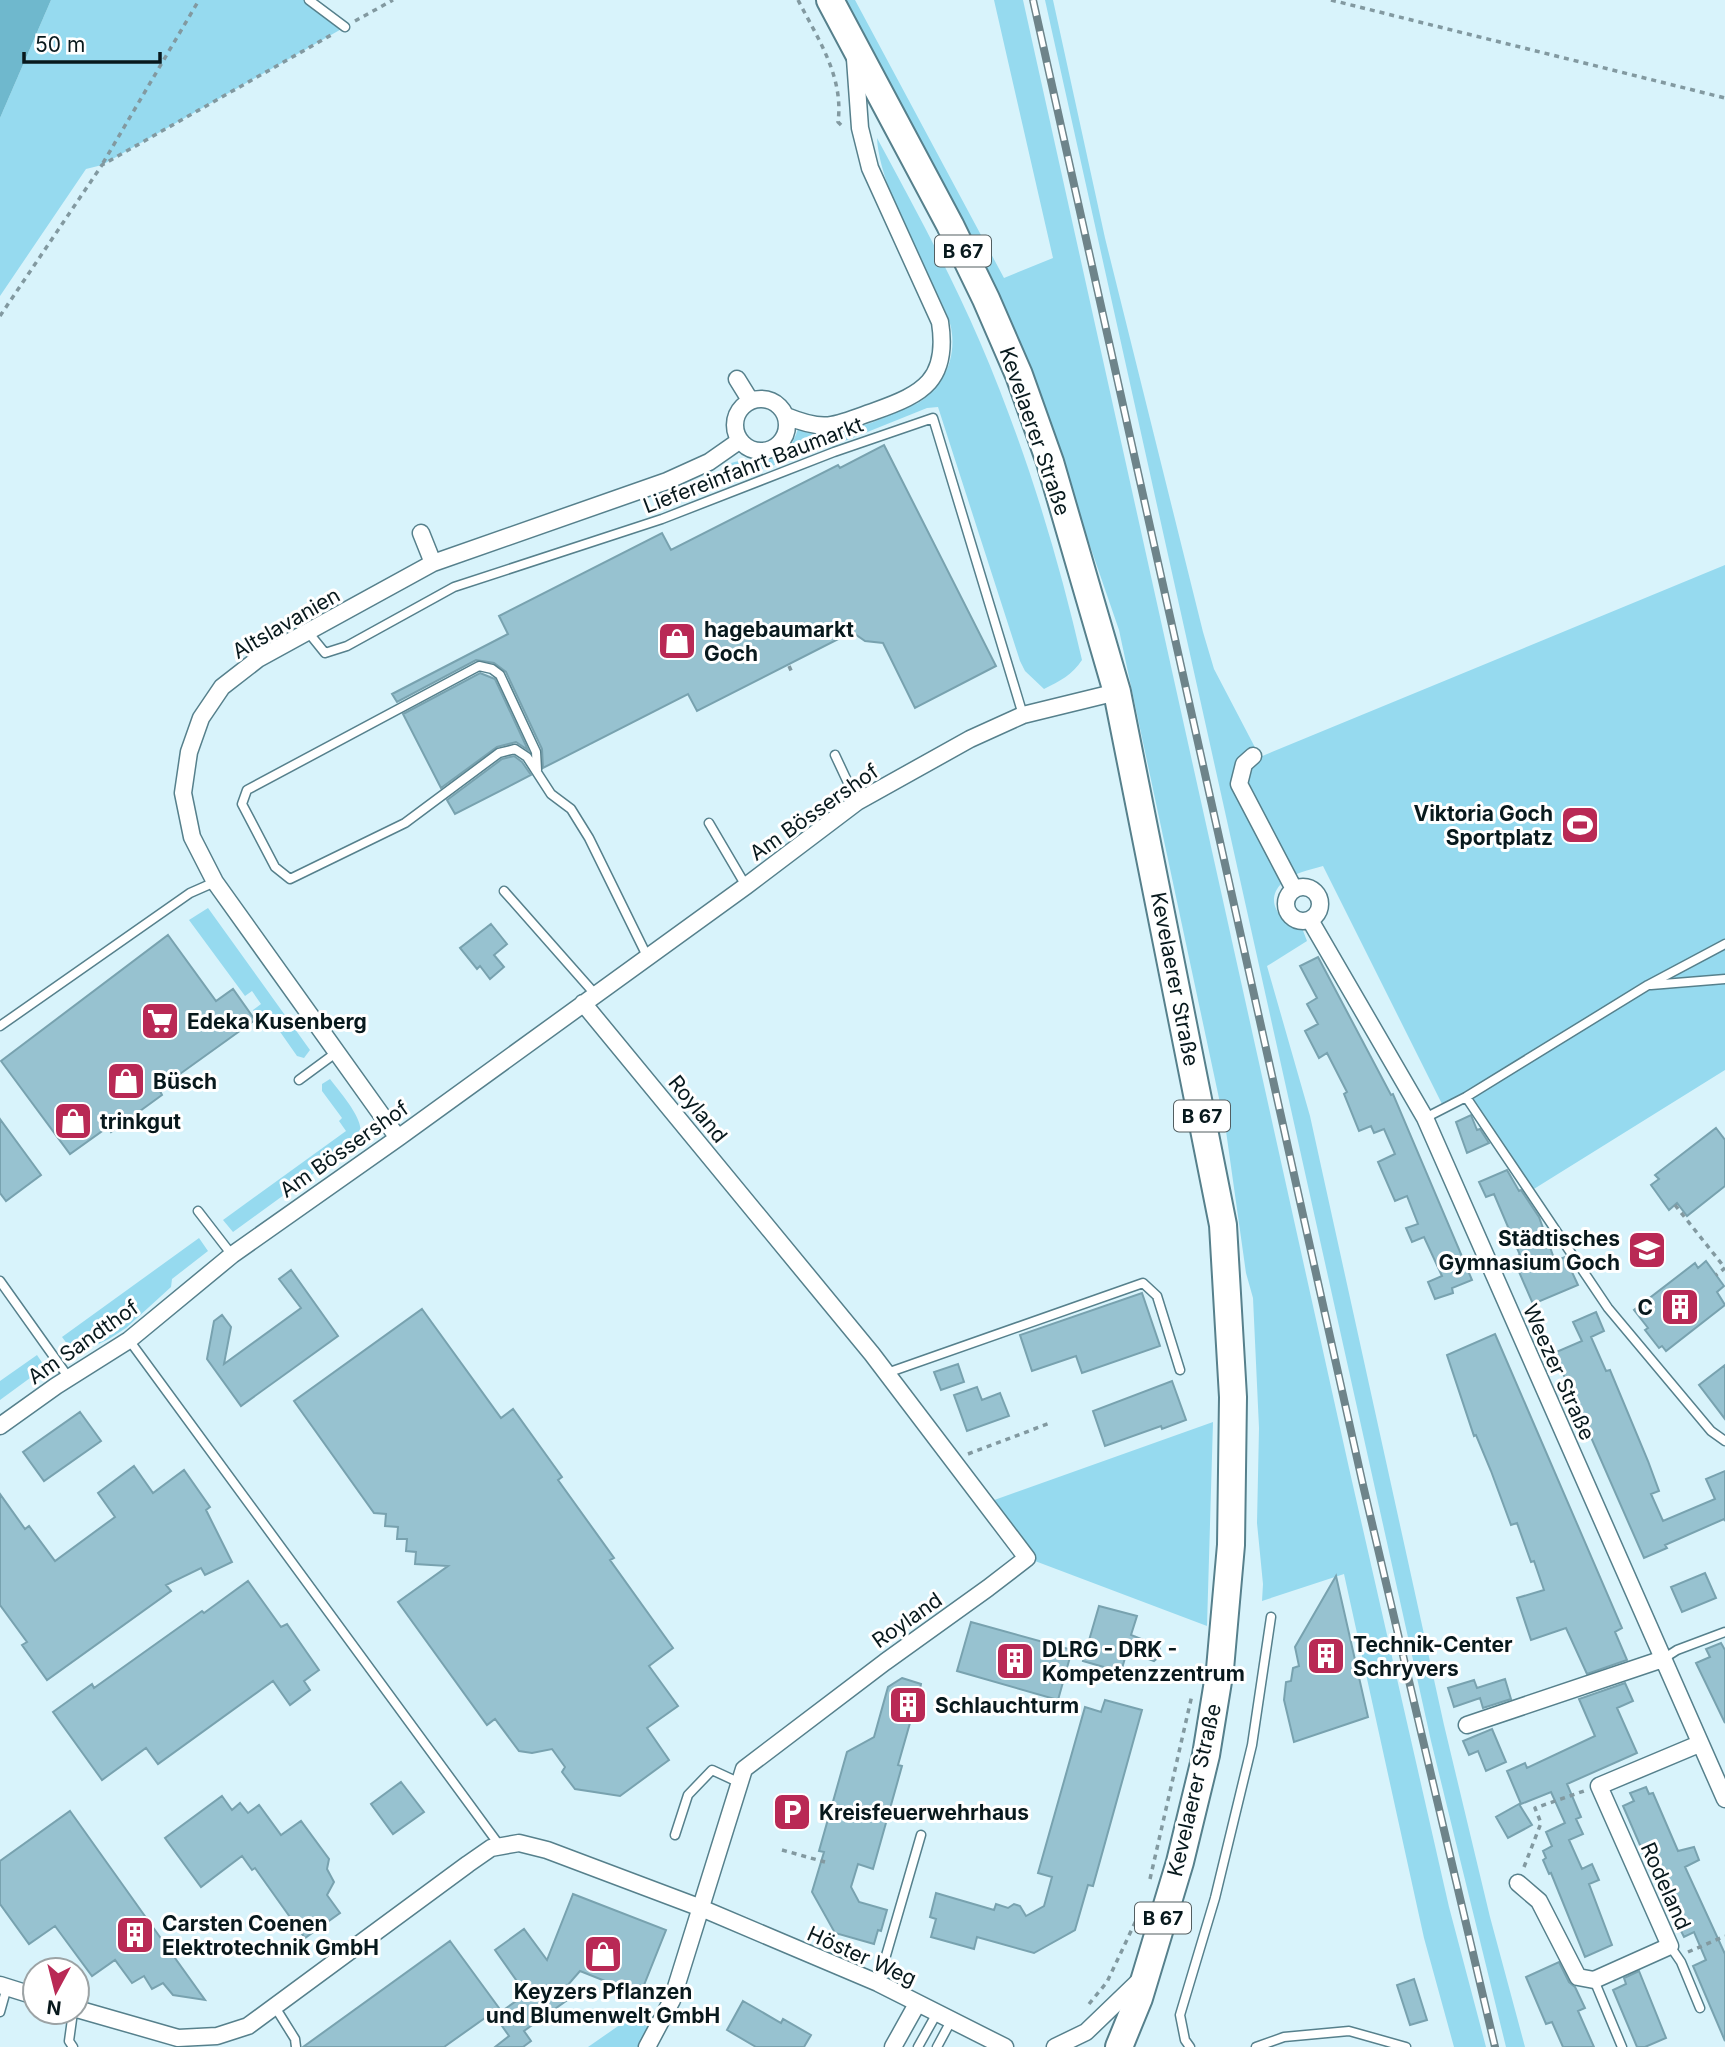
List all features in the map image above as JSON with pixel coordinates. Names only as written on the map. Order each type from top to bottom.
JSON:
[{"type":"main road","name":"Kevelaerer Straße","points":[[830,0],[950,225],[1019,375],[1050,462],[1117,692],[1223,1225],[1233,1397],[1231,1545],[1220,1669],[1206,1755],[1180,1862],[1146,1975],[1119,2047]]},
{"type":"street","points":[[786,416],[811,426],[831,426],[910,398],[928,383],[939,363],[942,349],[940,322],[870,168],[860,128],[855,50]]},
{"type":"street","points":[[737,379],[750,400]]},
{"type":"street","points":[[764,398],[778,404],[786,416],[787,432],[779,445],[766,452],[751,450],[738,441],[733,426],[738,410],[750,400],[764,398]]},
{"type":"street","name":"Altslavanien","points":[[398,1138],[215,882],[192,837],[183,793],[188,752],[201,718],[222,687],[258,659],[433,563],[667,481],[709,462],[738,441]]},
{"type":"street","points":[[421,533],[433,563]]},
{"type":"street","name":"Am Bössershof","points":[[187,1291],[232,1255],[746,886],[857,802],[970,739],[1023,715],[1117,692]]},
{"type":"street","name":"Weezer Straße","points":[[1253,756],[1244,764],[1240,784],[1294,889],[1286,902],[1288,912],[1300,922],[1310,920],[1425,1118],[1725,1799]]},
{"type":"street","points":[[1294,889],[1312,889],[1320,899],[1319,911],[1310,920]]},
{"type":"street","name":"Royland","points":[[589,998],[886,1373],[1027,1558],[885,1661],[744,1769],[701,1908]]},
{"type":"street","name":"Am Sandthof","points":[[0,1426],[128,1340],[187,1291]]},
{"type":"street","points":[[1467,1725],[1663,1659]]},
{"type":"street","points":[[1599,1786],[1699,1744]]},
{"type":"street","name":"Rodeland","points":[[1594,1980],[1670,1946],[1599,1786]]},
{"type":"street","name":"Höster Weg","points":[[500,1846],[519,1843],[547,1850],[701,1908],[878,1983],[1004,2047]]},
{"type":"street","points":[[91,2016],[165,2041],[216,2036],[248,2026],[468,1864],[491,1848],[500,1846]]},
{"type":"street","points":[[1518,1884],[1539,1901],[1578,1977],[1594,1980]]},
{"type":"street","points":[[647,2047],[672,2000],[701,1908]]},
{"type":"street","points":[[1055,2047],[1086,2032],[1146,1975]]},
{"type":"street","points":[[4,1986],[21,1991]]},
{"type":"street","points":[[893,2047],[917,2004]]},
{"type":"lane","points":[[309,0],[345,27]]},
{"type":"lane","name":"Liefereinfahrt Baumarkt","points":[[308,632],[325,653],[347,646],[454,587],[662,519],[834,452],[933,418],[1023,715]]},
{"type":"lane","points":[[537,770],[537,752],[500,675],[492,669],[479,666],[247,790],[242,804],[275,867],[290,879],[405,823],[499,753],[515,749],[527,757],[551,794],[571,809],[589,838],[647,956]]},
{"type":"lane","points":[[835,755],[857,802]]},
{"type":"lane","points":[[709,823],[746,886]]},
{"type":"lane","points":[[0,1026],[190,893],[215,882]]},
{"type":"lane","points":[[504,891],[589,998]]},
{"type":"lane","points":[[1425,1118],[1465,1097],[1648,985],[1725,944]]},
{"type":"lane","points":[[1648,985],[1725,979]]},
{"type":"lane","points":[[299,1080],[337,1052]]},
{"type":"lane","points":[[1465,1097],[1608,1308],[1710,1431],[1725,1441]]},
{"type":"lane","points":[[198,1211],[232,1255]]},
{"type":"lane","points":[[0,1282],[69,1378]]},
{"type":"lane","points":[[886,1373],[1143,1283],[1157,1296],[1180,1370]]},
{"type":"lane","points":[[128,1340],[500,1846]]},
{"type":"lane","points":[[1190,2047],[1185,2040],[1180,2015],[1215,1898],[1252,1745],[1271,1617]]},
{"type":"lane","points":[[1663,1659],[1677,1650],[1725,1632]]},
{"type":"lane","points":[[676,1835],[688,1795],[712,1770],[740,1783]]},
{"type":"lane","points":[[878,1983],[921,1835]]},
{"type":"lane","points":[[1670,1946],[1681,1962],[1700,2008]]},
{"type":"lane","points":[[1594,1980],[1622,2047]]},
{"type":"lane","points":[[0,2012],[4,1986]]},
{"type":"lane","points":[[275,2007],[295,2039],[296,2047]]},
{"type":"lane","points":[[919,2047],[944,2017]]},
{"type":"lane","points":[[937,2047],[944,2017]]},
{"type":"lane","points":[[72,2026],[69,2041],[73,2047]]},
{"type":"lane","points":[[1256,2047],[1283,2037],[1349,2031],[1406,2047]]},
{"type":"path","points":[[0,316],[102,165],[199,0]]},
{"type":"path","points":[[102,165],[393,0]]},
{"type":"path","points":[[798,0],[837,80],[838,122],[845,129],[860,128]]},
{"type":"path","points":[[1331,0],[1725,97]]},
{"type":"path","points":[[789,666],[793,675]]},
{"type":"path","points":[[1675,1205],[1725,1268],[1716,1275]]},
{"type":"path","points":[[953,1459],[1050,1423]]},
{"type":"path","points":[[1148,1887],[1193,1691]]},
{"type":"path","points":[[1518,1884],[1541,1823],[1535,1808],[1599,1786]]},
{"type":"path","points":[[782,1850],[825,1862]]},
{"type":"path","points":[[1086,2032],[1078,2017],[1107,1982],[1145,1900]]},
{"type":"path","points":[[1670,1946],[1678,1952],[1686,1952],[1725,1936]]},
{"type":"shaded area","points":[[0,0],[51,0],[0,118]]},
{"type":"shaded area","points":[[51,0],[307,0],[345,27],[102,165],[86,169],[0,296],[0,118]]},
{"type":"shaded area","points":[[842,0],[855,0],[1004,278],[1053,258],[994,0],[1023,0],[1349,1468],[1449,1907],[1486,2047],[1454,2047],[1424,1938],[1344,1574],[1262,1601],[1257,1523],[1259,1428],[1253,1298],[1246,1273],[1226,1131],[1119,630],[1025,357]]},
{"type":"shaded area","points":[[1045,0],[1053,0],[1105,238],[1203,632],[1214,669],[1260,757],[1725,565],[1725,1070],[1529,1192],[1466,1097],[1444,1108],[1323,866],[1301,872],[1286,880],[1274,897],[1274,904],[1281,917],[1302,928],[1307,941],[1267,966],[1310,1116],[1444,1725],[1490,1917],[1525,2047],[1506,2047],[1431,1741]]},
{"type":"shaded area","points":[[877,138],[944,264],[980,342],[1025,459],[1050,539],[1082,660],[1070,674],[1044,689],[1025,671],[1020,661],[938,407],[927,408],[850,439],[739,477],[731,463],[779,457],[786,452],[798,429],[826,434],[842,432],[890,415],[926,397],[945,373],[952,344],[950,323],[891,194],[879,155]]},
{"type":"shaded area","points":[[208,908],[310,1050],[304,1058],[297,1056],[276,1026],[271,1029],[263,1018],[260,1019],[253,1010],[261,1004],[252,991],[245,996],[189,920]]},
{"type":"shaded area","points":[[330,1079],[359,1121],[360,1135],[354,1144],[233,1232],[223,1220],[346,1131],[339,1121],[342,1118],[322,1091],[322,1084]]},
{"type":"shaded area","points":[[199,1238],[208,1251],[172,1279],[171,1287],[126,1328],[84,1351],[71,1349],[62,1337]]},
{"type":"shaded area","points":[[37,1355],[45,1367],[0,1400],[0,1381]]},
{"type":"shaded area","points":[[1213,1422],[1207,1626],[1027,1558],[986,1503]]},
{"type":"shaded area","points":[[663,2020],[647,2047],[588,2047],[624,2022]]},
{"type":"building","points":[[884,445],[996,666],[915,708],[883,643],[865,641],[852,632],[697,711],[688,694],[543,768],[542,749],[506,672],[494,663],[476,660],[397,702],[392,694],[508,634],[499,616],[662,533],[671,550],[838,465],[840,468]]},
{"type":"building","points":[[480,673],[495,679],[528,750],[516,742],[497,747],[441,788],[403,714]]},
{"type":"building","points":[[514,756],[531,775],[455,814],[447,800],[502,759]]},
{"type":"building","points":[[491,924],[507,944],[494,955],[504,967],[490,979],[480,966],[477,969],[460,948]]},
{"type":"building","points":[[168,935],[216,1001],[233,989],[255,1020],[159,1089],[162,1095],[111,1132],[108,1127],[70,1154],[1,1061]]},
{"type":"building","points":[[1318,957],[1391,1095],[1393,1094],[1472,1280],[1452,1288],[1453,1293],[1435,1299],[1428,1282],[1442,1276],[1424,1237],[1412,1242],[1406,1228],[1418,1224],[1407,1196],[1395,1201],[1378,1162],[1395,1154],[1384,1129],[1374,1133],[1371,1126],[1359,1131],[1344,1094],[1347,1092],[1327,1053],[1319,1058],[1305,1031],[1318,1024],[1307,1004],[1317,998],[1300,966]]},
{"type":"building","points":[[1471,1115],[1477,1130],[1480,1129],[1489,1143],[1467,1153],[1456,1122]]},
{"type":"building","points":[[0,1119],[41,1175],[6,1201],[0,1193]]},
{"type":"building","points":[[1716,1128],[1725,1140],[1725,1186],[1687,1216],[1677,1203],[1669,1210],[1651,1185],[1659,1179],[1655,1175]]},
{"type":"building","points":[[1507,1170],[1539,1217],[1555,1261],[1565,1257],[1578,1285],[1533,1304],[1513,1258],[1520,1255],[1494,1194],[1486,1197],[1479,1182]]},
{"type":"building","name":"C","points":[[1706,1261],[1724,1286],[1717,1292],[1725,1305],[1666,1351],[1662,1346],[1659,1348],[1634,1310],[1695,1263],[1698,1268]]},
{"type":"building","points":[[291,1270],[338,1336],[241,1406],[207,1359],[214,1321],[222,1315],[231,1327],[224,1364],[301,1308],[279,1279]]},
{"type":"building","points":[[1142,1293],[1160,1346],[1082,1373],[1076,1356],[1032,1371],[1020,1335]]},
{"type":"building","points":[[422,1309],[501,1418],[513,1409],[562,1477],[558,1480],[614,1558],[610,1560],[673,1648],[649,1666],[678,1706],[647,1728],[669,1760],[620,1796],[575,1789],[562,1772],[565,1767],[552,1749],[532,1753],[519,1751],[495,1719],[487,1725],[398,1602],[448,1566],[415,1564],[416,1552],[406,1551],[407,1539],[397,1539],[398,1527],[385,1526],[386,1514],[374,1513],[294,1401]]},
{"type":"building","points":[[1596,1312],[1604,1331],[1591,1337],[1606,1371],[1610,1370],[1648,1461],[1659,1491],[1651,1494],[1663,1521],[1715,1499],[1706,1479],[1725,1471],[1725,1521],[1724,1519],[1665,1545],[1667,1548],[1644,1558],[1554,1353],[1582,1341],[1573,1322]]},
{"type":"building","points":[[1495,1334],[1622,1628],[1615,1632],[1627,1660],[1587,1674],[1566,1628],[1531,1640],[1517,1598],[1544,1590],[1517,1523],[1511,1525],[1491,1471],[1476,1435],[1474,1436],[1447,1355]]},
{"type":"building","points":[[958,1364],[964,1382],[941,1390],[934,1372]]},
{"type":"building","points":[[1725,1365],[1725,1419],[1699,1385]]},
{"type":"building","points":[[1172,1381],[1186,1420],[1105,1446],[1093,1411]]},
{"type":"building","points":[[977,1387],[982,1400],[1000,1393],[1009,1416],[967,1431],[954,1395]]},
{"type":"building","points":[[80,1412],[101,1441],[44,1481],[23,1452]]},
{"type":"building","points":[[134,1466],[153,1493],[184,1470],[210,1507],[206,1510],[232,1562],[205,1575],[201,1568],[166,1585],[171,1591],[47,1680],[22,1645],[27,1642],[0,1605],[0,1494],[25,1529],[29,1526],[55,1561],[115,1517],[98,1493]]},
{"type":"building","points":[[1705,1573],[1716,1598],[1682,1612],[1671,1587]]},
{"type":"building","name":"Technik-Center Schryvers","points":[[1336,1576],[1368,1717],[1294,1742],[1284,1700],[1286,1682],[1291,1681],[1293,1668],[1299,1666],[1295,1647]]},
{"type":"building","points":[[248,1581],[281,1627],[287,1624],[319,1670],[304,1681],[310,1690],[290,1705],[273,1681],[158,1764],[146,1748],[102,1780],[53,1712],[92,1684],[94,1688]]},
{"type":"building","points":[[1099,1606],[1137,1616],[1131,1635],[1159,1646],[1161,1655],[1154,1661],[1127,1651],[1121,1672],[1083,1661]]},
{"type":"building","name":"DLRG - DRK - Kompetenzzentrum","points":[[971,1622],[1072,1650],[1058,1700],[957,1671]]},
{"type":"building","points":[[1721,1643],[1725,1650],[1725,1723],[1696,1663],[1710,1657],[1706,1649]]},
{"type":"building","points":[[902,1678],[921,1684],[915,1714],[912,1716],[898,1765],[902,1766],[873,1869],[858,1864],[851,1887],[859,1902],[887,1910],[874,1944],[835,1933],[812,1892],[824,1852],[819,1851],[847,1752],[874,1737],[888,1687]]},
{"type":"building","points":[[1505,1679],[1511,1699],[1483,1708],[1480,1698],[1454,1707],[1448,1688],[1474,1680],[1477,1688]]},
{"type":"building","points":[[1625,1683],[1633,1701],[1617,1708],[1637,1753],[1567,1784],[1581,1817],[1576,1819],[1583,1834],[1569,1840],[1582,1869],[1592,1864],[1599,1880],[1589,1884],[1612,1945],[1585,1957],[1551,1873],[1549,1874],[1543,1860],[1546,1858],[1543,1851],[1552,1846],[1546,1832],[1565,1823],[1551,1792],[1521,1804],[1507,1771],[1525,1763],[1527,1768],[1595,1736],[1579,1699]]},
{"type":"building","points":[[1105,1700],[1142,1710],[1093,1886],[1088,1885],[1075,1930],[1034,1953],[977,1937],[974,1949],[931,1937],[936,1919],[930,1917],[936,1893],[994,1910],[996,1904],[1008,1908],[1014,1904],[1020,1906],[1026,1916],[1044,1906],[1052,1877],[1038,1873],[1085,1707],[1101,1712]]},
{"type":"building","points":[[1492,1729],[1506,1762],[1486,1771],[1478,1751],[1469,1755],[1463,1741]]},
{"type":"building","points":[[401,1782],[424,1812],[393,1834],[371,1804]]},
{"type":"building","points":[[1646,1787],[1649,1794],[1653,1793],[1678,1851],[1694,1847],[1699,1860],[1685,1867],[1725,1954],[1725,2041],[1693,1966],[1706,1960],[1694,1932],[1684,1937],[1680,1929],[1677,1930],[1623,1806],[1634,1801],[1630,1793]]},
{"type":"building","points":[[222,1796],[232,1810],[240,1803],[248,1813],[259,1805],[281,1835],[301,1821],[329,1859],[327,1869],[334,1882],[327,1895],[340,1913],[305,1938],[255,1868],[252,1870],[242,1856],[201,1887],[165,1838]]},
{"type":"building","points":[[1519,1804],[1532,1825],[1508,1838],[1496,1817]]},
{"type":"building","points":[[70,1811],[205,2000],[173,1995],[163,1983],[152,1989],[144,1976],[132,1983],[115,1960],[92,1976],[91,1956],[77,1956],[55,1926],[29,1944],[0,1904],[0,1861]]},
{"type":"building","name":"Keyzers Pflanzen und Blumenwelt GmbH","points":[[573,1894],[666,1930],[640,1995],[580,1971],[566,1987],[573,1996],[524,2031],[531,2041],[523,2047],[495,2047],[509,2036],[495,2016],[526,1994],[495,1950],[524,1929],[547,1960]]},
{"type":"building","points":[[450,1941],[499,2008],[444,2047],[303,2047]]},
{"type":"building","points":[[1559,1962],[1585,2008],[1578,2011],[1594,2047],[1563,2047],[1552,2022],[1546,2024],[1526,1977]]},
{"type":"building","points":[[1639,1971],[1666,2038],[1645,2047],[1637,2047],[1613,1990],[1626,1984],[1624,1978]]},
{"type":"building","points":[[1414,1979],[1427,2020],[1410,2025],[1397,1985]]},
{"type":"building","points":[[743,2001],[781,2023],[783,2019],[811,2035],[804,2047],[756,2047],[727,2030]]},
{"type":"railway","points":[[1033,0],[1363,1485],[1495,2047]]},
{"type":"place","name":"hagebaumarkt Goch","points":[[677,641]]},
{"type":"place","name":"Viktoria Goch Sportplatz","points":[[1580,825]]},
{"type":"place","name":"Edeka Kusenberg","points":[[160,1021]]},
{"type":"place","name":"Büsch","points":[[126,1081]]},
{"type":"place","name":"trinkgut","points":[[73,1121]]},
{"type":"place","name":"Städtisches Gymnasium Goch","points":[[1647,1250]]},
{"type":"place","name":"C","points":[[1680,1307]]},
{"type":"place","name":"Technik-Center Schryvers","points":[[1326,1656]]},
{"type":"place","name":"DLRG - DRK - Kompetenzzentrum","points":[[1015,1661]]},
{"type":"place","name":"Schlauchturm","points":[[908,1705]]},
{"type":"place","name":"Kreisfeuerwehrhaus","points":[[792,1812]]},
{"type":"place","name":"Carsten Coenen Elektrotechnik GmbH","points":[[135,1935]]},
{"type":"place","name":"Keyzers Pflanzen und Blumenwelt GmbH","points":[[603,1954]]}]
